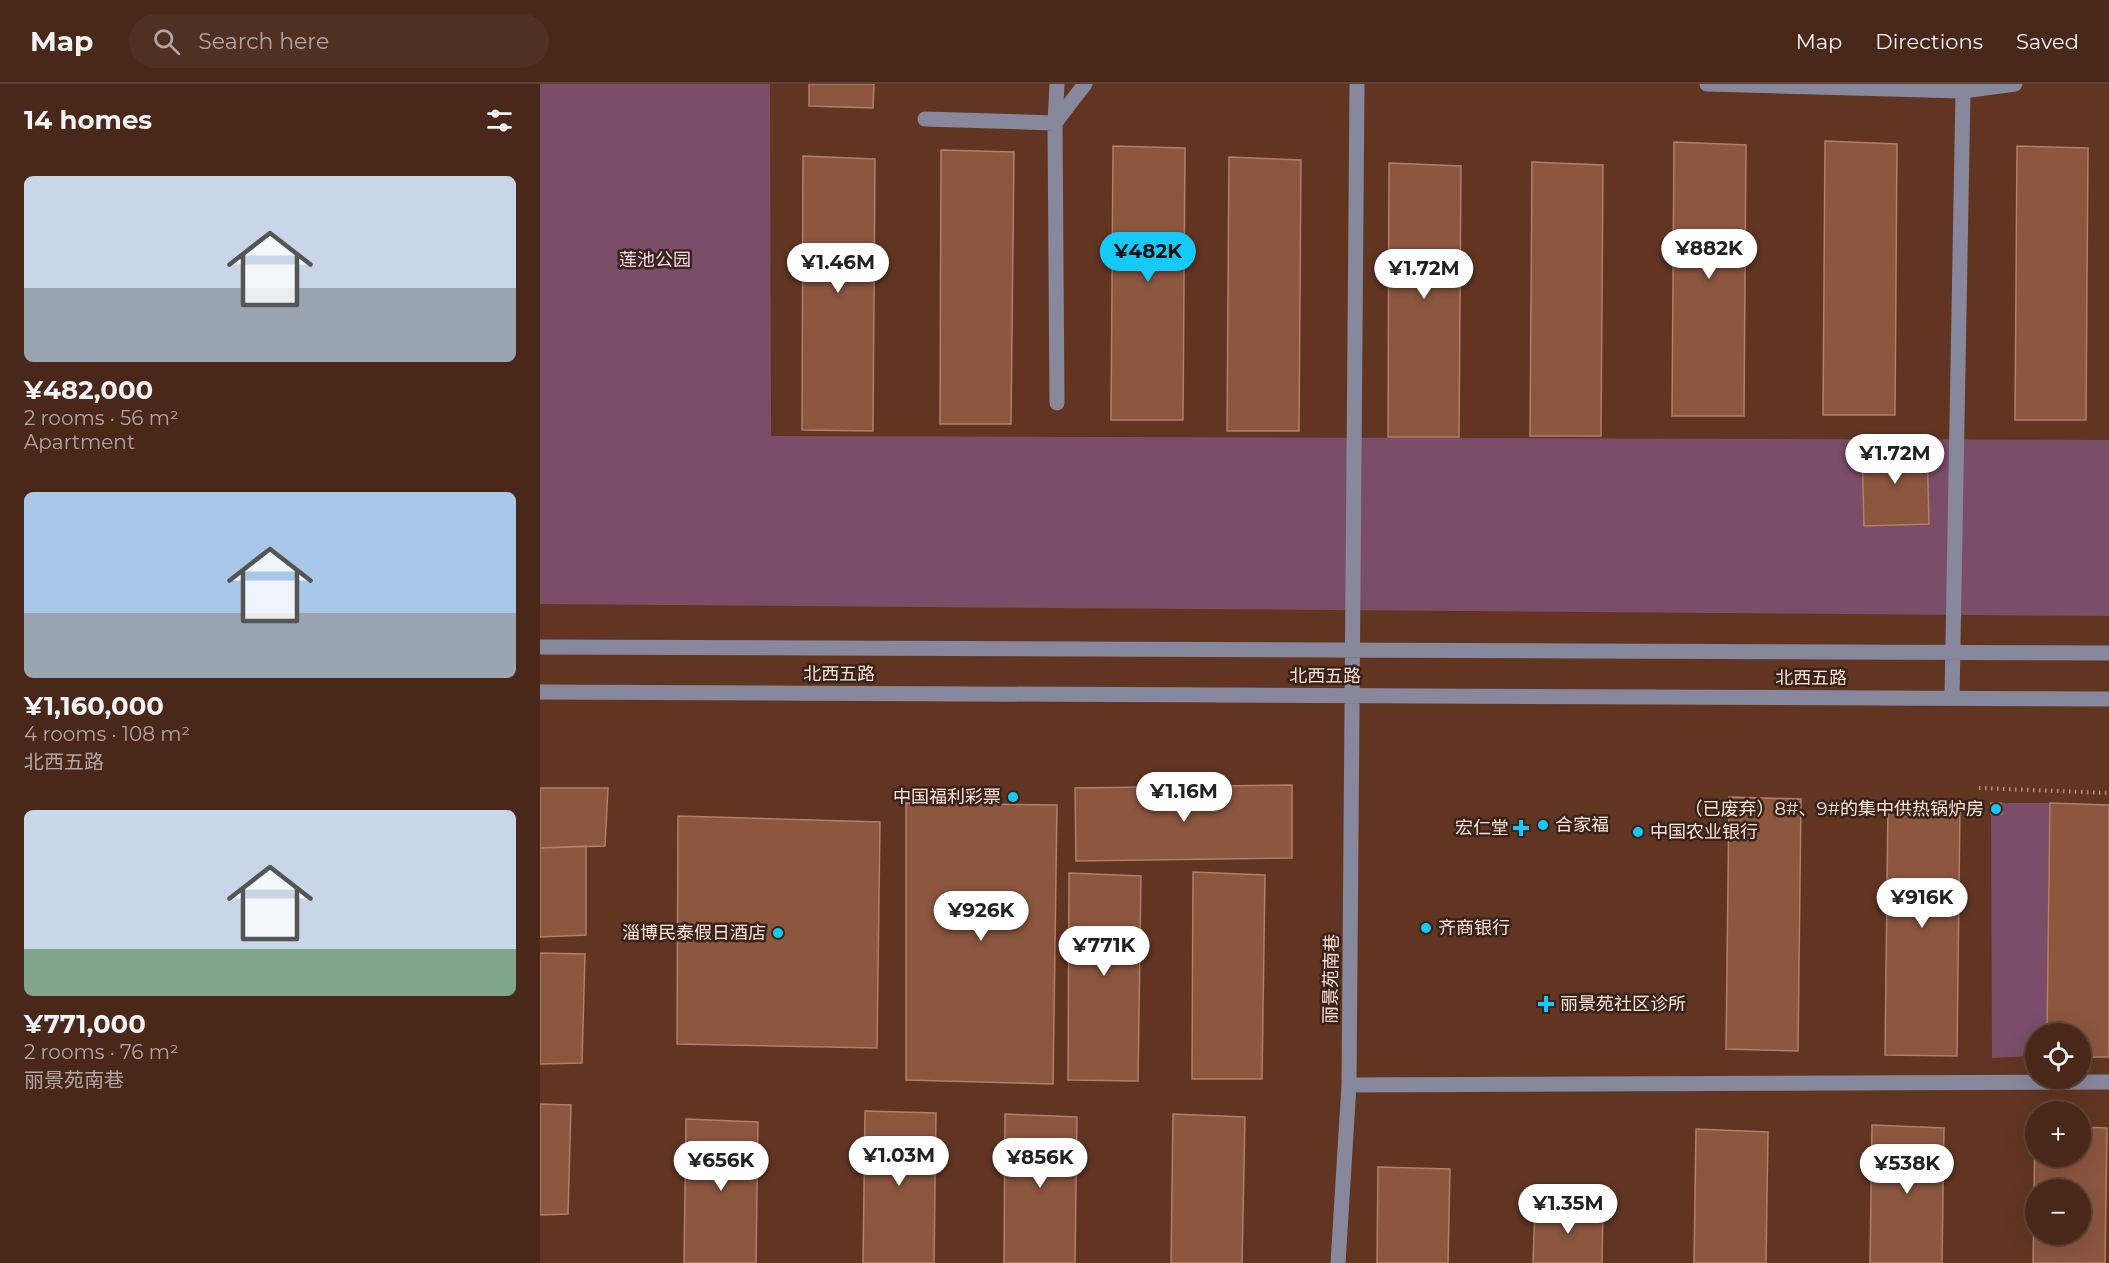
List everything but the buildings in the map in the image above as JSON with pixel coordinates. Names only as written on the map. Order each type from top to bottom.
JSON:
[{"type":"street","points":[[1057,84],[1055,123],[1057,403]]},
{"type":"street","points":[[1055,123],[1085,84]]},
{"type":"street","name":"丽景苑南巷","points":[[1338,1263],[1349,1085],[1357,84]]},
{"type":"street","points":[[1707,84],[1963,91],[2015,84]]},
{"type":"street","points":[[1952,698],[1963,91]]},
{"type":"street","points":[[925,119],[1055,123]]},
{"type":"street","name":"北西五路","points":[[540,647],[2109,653]]},
{"type":"street","name":"北西五路","points":[[540,692],[2109,699]]},
{"type":"street","points":[[1349,1085],[2109,1082]]},
{"type":"path","points":[[1979,788],[2109,793]]},
{"type":"green space","name":"莲池公园","points":[[540,84],[770,84],[771,436],[2109,440],[2109,616],[540,604]]},
{"type":"green space","points":[[1991,803],[2050,803],[2047,1023],[2025,1023],[2025,1056],[1992,1058]]},
{"type":"place","name":"中国福利彩票","points":[[1013,797]]},
{"type":"place","name":"（已废弃）8#、9#的集中供热锅炉房","points":[[1996,809]]},
{"type":"place","name":"合家福","points":[[1543,825]]},
{"type":"place","name":"宏仁堂","points":[[1521,828]]},
{"type":"place","name":"中国农业银行","points":[[1638,832]]},
{"type":"place","name":"齐商银行","points":[[1426,928]]},
{"type":"place","name":"淄博民泰假日酒店","points":[[778,933]]},
{"type":"place","name":"丽景苑社区诊所","points":[[1546,1004]]}]
